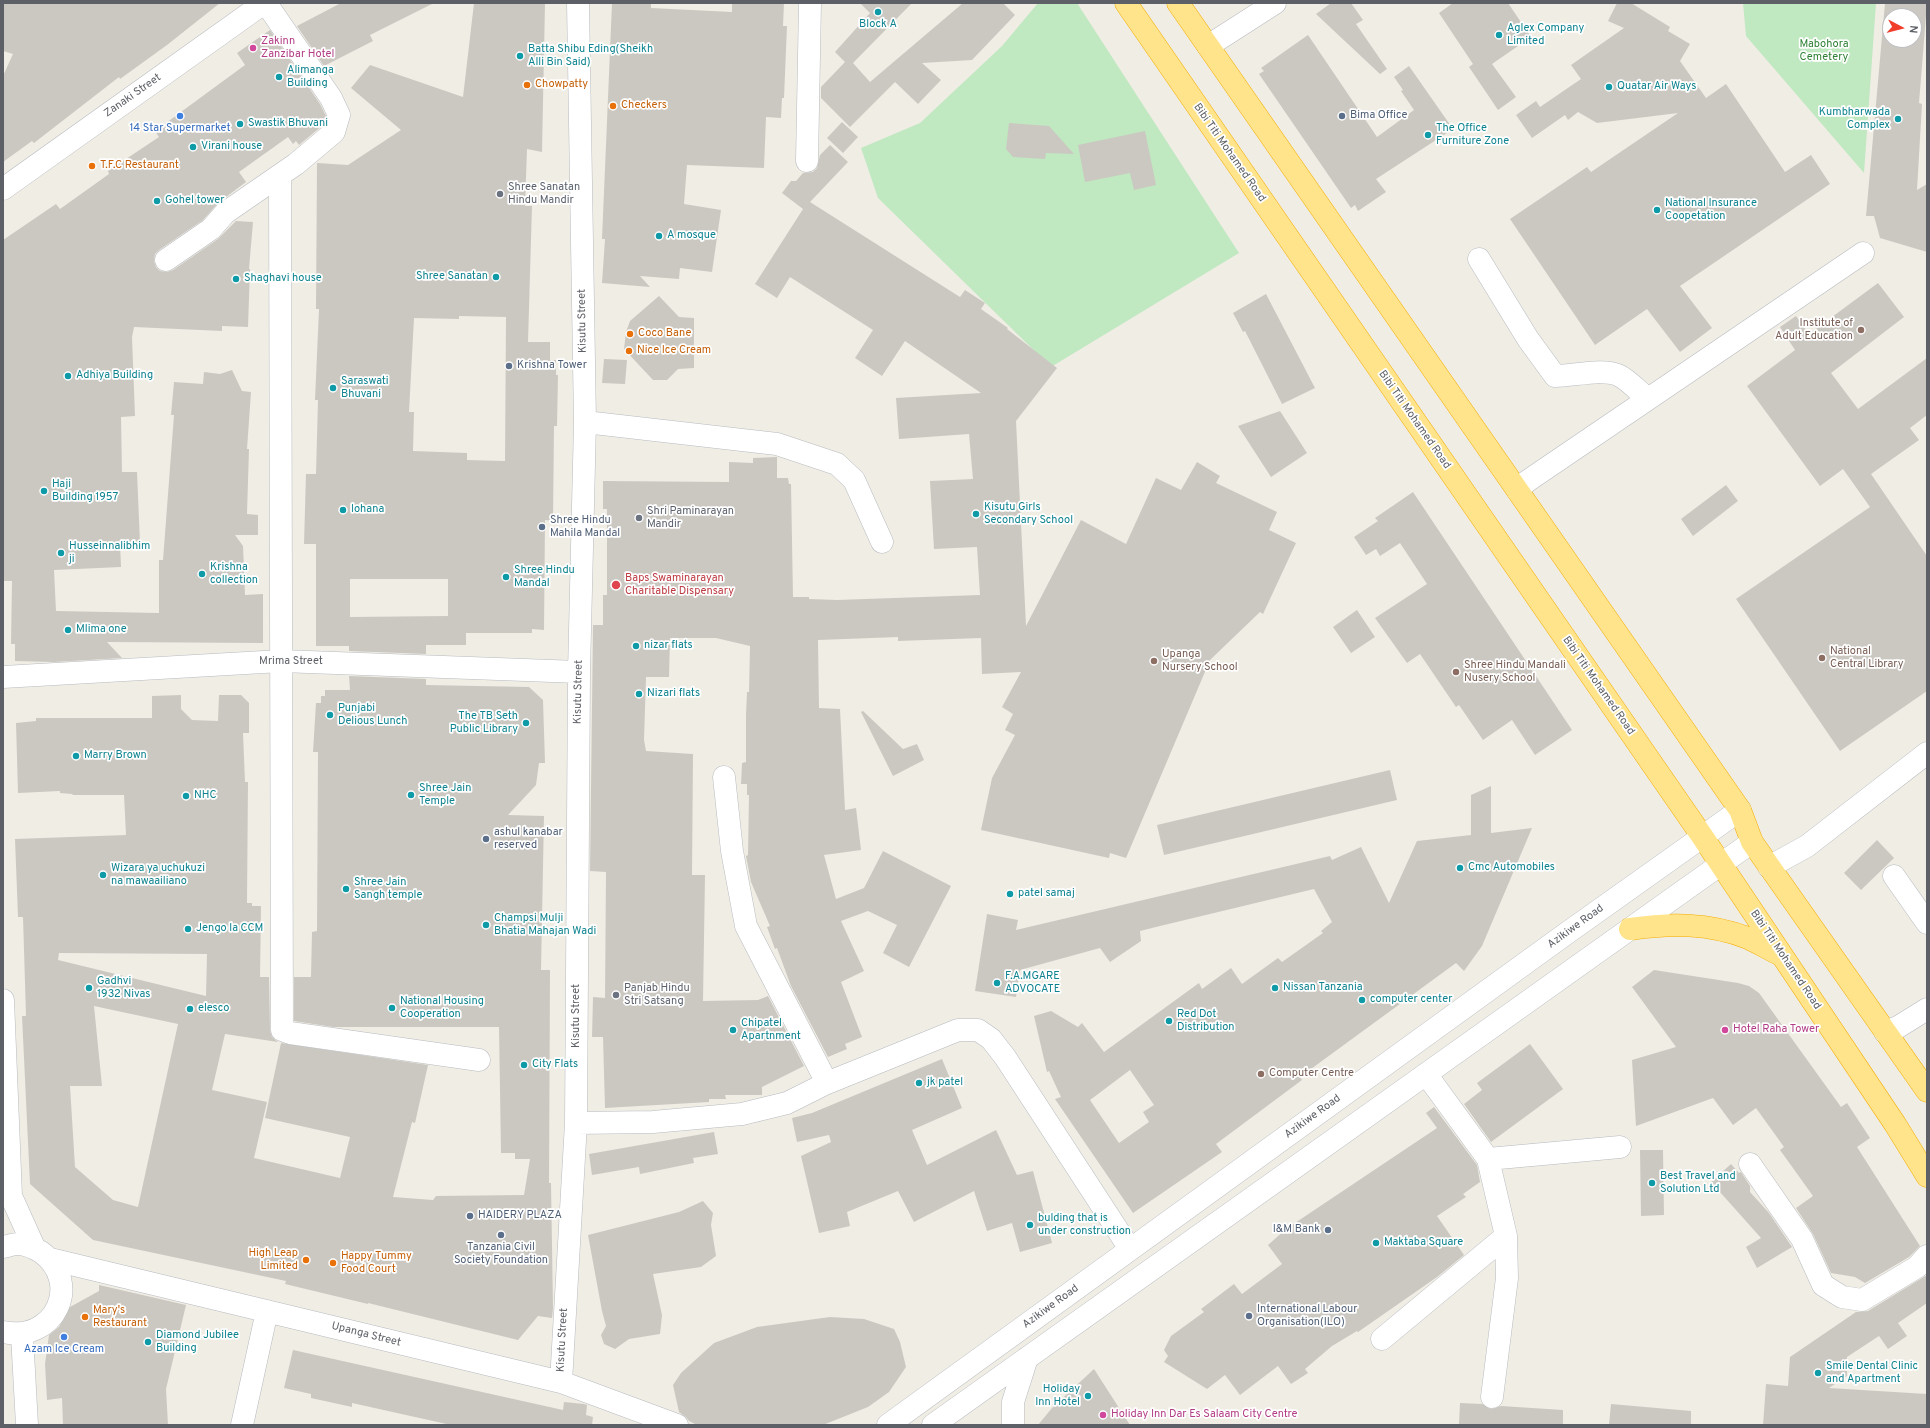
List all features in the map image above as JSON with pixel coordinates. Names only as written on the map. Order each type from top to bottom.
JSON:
[{"type":"highway","name":"Bibi Titi Mohamed Road","points":[[1126,3],[1702,836],[1927,1176]]},
{"type":"highway","points":[[1178,3],[1740,810],[1752,842],[1927,1091]]},
{"type":"highway","points":[[1630,929],[1662,924],[1683,924],[1712,929],[1748,938],[1782,956]]},
{"type":"street","points":[[166,260],[212,229],[225,213],[296,164],[334,132],[339,115],[331,98],[265,3]]},
{"type":"street","name":"Zanaki Street","points":[[3,189],[265,3]]},
{"type":"street","name":"Kisutu Street","points":[[561,1382],[576,1123],[579,672],[585,422],[578,3]]},
{"type":"street","points":[[806,161],[810,3]]},
{"type":"street","points":[[1208,46],[1229,31],[1275,3]]},
{"type":"street","points":[[280,175],[282,1030],[479,1060]]},
{"type":"street","points":[[1518,491],[1526,482],[1863,253]]},
{"type":"street","points":[[1479,259],[1528,339],[1556,376],[1571,376],[1592,372],[1618,375],[1648,399]]},
{"type":"street","points":[[585,422],[777,444],[837,464],[854,480],[882,542]]},
{"type":"street","name":"Mrima Street","points":[[3,677],[281,661],[579,672]]},
{"type":"street","points":[[1769,867],[1807,846],[1927,753]]},
{"type":"street","points":[[724,777],[732,850],[746,926],[827,1083]]},
{"type":"street","name":"Azikiwe Road","points":[[888,1425],[1740,810]]},
{"type":"street","points":[[933,1425],[1752,842]]},
{"type":"street","points":[[1894,876],[1927,923]]},
{"type":"street","points":[[3,1000],[11,1196],[42,1253],[57,1269],[62,1292],[56,1312],[42,1327],[13,1334],[27,1425]]},
{"type":"street","points":[[1885,1032],[1898,1027],[1927,1009]]},
{"type":"street","points":[[576,1123],[653,1122],[742,1114],[787,1103],[827,1083],[958,1030],[978,1030],[991,1039],[1005,1057],[1130,1249]]},
{"type":"street","points":[[1426,1074],[1488,1159],[1506,1236],[1507,1278],[1492,1397]]},
{"type":"street","points":[[1488,1159],[1620,1147]]},
{"type":"street","points":[[1750,1164],[1802,1239],[1823,1285],[1842,1297],[1862,1300],[1917,1267],[1927,1256]]},
{"type":"street","points":[[1382,1339],[1506,1236]]},
{"type":"street","name":"Upanga Street","points":[[3,1247],[19,1244],[42,1253],[112,1273],[561,1382],[677,1425]]},
{"type":"street","points":[[62,1292],[80,1280],[112,1273]]},
{"type":"street","points":[[242,1425],[267,1311]]},
{"type":"street","points":[[1013,1425],[1013,1402],[1027,1358]]},
{"type":"green space","points":[[1038,3],[1077,3],[1239,253],[1051,367],[878,198],[861,148],[920,123],[1002,46]]},
{"type":"green space","name":"Mabohora Cemetery","points":[[1743,3],[1876,3],[1864,173],[1746,36]]},
{"type":"building","points":[[3,3],[220,3],[167,45],[120,79],[119,77],[34,143],[32,141],[3,162],[3,76],[13,54],[3,51]]},
{"type":"building","points":[[341,3],[434,3],[370,35],[373,41],[324,66],[297,26]]},
{"type":"building","points":[[474,3],[545,3],[542,152],[527,149],[525,206],[532,206],[528,342],[550,342],[550,360],[556,360],[556,375],[558,375],[557,426],[554,426],[553,521],[545,520],[544,630],[532,629],[532,633],[466,633],[466,645],[426,645],[426,654],[349,651],[349,646],[316,646],[316,544],[304,544],[306,474],[316,474],[318,400],[315,400],[319,309],[316,309],[317,163],[348,165],[401,130],[351,88],[370,65],[463,97]],"holes":[[[459,316],[506,317],[505,461],[467,460],[467,453],[413,451],[414,412],[409,412],[414,318],[459,319]],[[350,579],[448,579],[448,616],[350,617]]]},
{"type":"building","points":[[612,3],[651,3],[651,8],[732,12],[732,3],[784,3],[783,26],[787,26],[784,98],[782,98],[781,118],[766,117],[764,168],[687,165],[684,204],[721,210],[712,272],[680,268],[679,279],[640,276],[650,287],[602,283],[605,239],[602,239]]},
{"type":"building","points":[[860,3],[912,3],[853,63],[870,82],[963,3],[1003,3],[1015,15],[972,60],[922,63],[941,80],[918,104],[895,82],[850,127],[821,98],[821,87],[845,62],[835,52],[870,13]]},
{"type":"building","points":[[1331,3],[1351,3],[1363,20],[1356,24],[1387,69],[1380,74],[1316,14]]},
{"type":"building","name":"Aglex Company Limited","points":[[1453,3],[1508,3],[1531,37],[1492,64],[1516,97],[1498,110],[1469,67],[1473,64],[1439,13]]},
{"type":"building","name":"National Insurance Coopetation","points":[[1617,3],[1631,3],[1670,27],[1668,31],[1690,44],[1680,61],[1706,98],[1726,84],[1785,172],[1811,155],[1830,184],[1680,286],[1712,328],[1680,352],[1647,309],[1595,345],[1510,219],[1587,167],[1591,172],[1678,113],[1597,123],[1578,112],[1568,120],[1565,115],[1532,138],[1516,115],[1536,101],[1540,107],[1581,79],[1571,65],[1624,28],[1608,21]]},
{"type":"building","name":"Kumbharwada Complex","points":[[1885,3],[1927,3],[1919,103],[1922,104],[1917,190],[1927,184],[1927,252],[1880,238],[1874,216],[1866,216],[1882,37],[1882,48],[1922,48],[1922,8],[1885,8]]},
{"type":"building","points":[[270,30],[320,104],[326,116],[323,125],[299,145],[296,141],[293,144],[288,137],[239,172],[246,182],[218,203],[203,220],[159,250],[155,254],[154,261],[156,267],[160,271],[167,272],[173,270],[218,239],[236,221],[253,222],[249,269],[248,327],[222,326],[222,331],[134,327],[132,337],[135,416],[121,417],[122,472],[137,472],[140,543],[120,543],[121,567],[54,570],[56,611],[159,613],[159,560],[163,560],[174,415],[171,415],[174,382],[203,384],[204,372],[220,374],[232,370],[242,391],[251,392],[247,449],[249,449],[247,514],[258,515],[258,535],[235,535],[243,546],[245,595],[263,594],[263,643],[107,642],[122,658],[54,662],[15,661],[15,644],[11,644],[12,581],[3,581],[3,240],[56,204],[60,209],[109,174],[108,171],[159,137],[155,131],[245,65],[237,53]]},
{"type":"building","points":[[1308,35],[1377,137],[1414,110],[1401,91],[1403,90],[1394,77],[1409,66],[1453,129],[1376,179],[1386,192],[1358,211],[1355,205],[1351,208],[1259,74],[1264,71],[1261,68]]},
{"type":"building","points":[[842,122],[858,137],[843,153],[827,138]]},
{"type":"building","points":[[1009,123],[1049,126],[1074,154],[1046,153],[1045,159],[1013,157],[1006,149]]},
{"type":"building","points":[[1145,131],[1156,185],[1134,190],[1130,173],[1085,182],[1078,145]]},
{"type":"building","points":[[830,145],[848,162],[810,202],[960,297],[965,290],[985,303],[981,309],[1008,328],[1007,329],[1057,368],[1016,421],[1026,626],[1081,520],[1126,544],[1156,478],[1181,490],[1197,462],[1220,476],[1216,483],[1277,512],[1269,530],[1296,543],[1263,614],[1260,612],[1210,660],[1126,858],[1110,853],[1109,858],[981,830],[992,778],[1015,735],[1005,730],[1013,714],[1002,707],[1021,672],[982,674],[981,638],[898,641],[898,637],[818,640],[819,708],[840,709],[845,810],[856,808],[861,850],[824,855],[836,899],[864,888],[883,851],[951,886],[909,967],[883,953],[897,925],[868,911],[841,921],[864,971],[841,982],[862,1037],[845,1044],[847,1049],[828,1057],[791,986],[777,948],[775,949],[767,927],[770,926],[751,882],[746,856],[748,855],[749,795],[747,795],[747,784],[741,784],[742,763],[746,762],[746,715],[747,692],[749,692],[750,646],[716,638],[670,638],[669,677],[646,677],[644,740],[646,751],[693,754],[692,875],[705,875],[703,1001],[758,1000],[768,996],[804,1066],[762,1087],[762,1095],[725,1095],[726,1099],[709,1099],[709,1102],[605,1108],[603,1037],[592,1037],[593,997],[605,998],[606,872],[590,871],[593,625],[603,625],[603,595],[607,595],[607,509],[603,509],[603,481],[729,482],[729,462],[753,463],[753,458],[777,457],[777,478],[788,478],[789,484],[791,484],[793,597],[837,600],[980,595],[977,547],[934,549],[930,481],[973,479],[969,434],[899,439],[896,398],[981,393],[905,341],[882,376],[855,358],[873,330],[790,277],[777,298],[755,284],[803,209],[782,193],[791,181],[796,181],[803,173],[813,172],[817,168],[820,155]]},
{"type":"building","points":[[1878,283],[1904,317],[1831,373],[1858,409],[1927,358],[1927,415],[1910,428],[1919,440],[1871,474],[1927,556],[1927,691],[1840,751],[1736,599],[1870,507],[1843,469],[1820,486],[1747,386],[1795,350],[1780,327],[1796,316],[1809,334]]},
{"type":"building","points":[[1266,294],[1315,388],[1282,404],[1245,331],[1243,332],[1233,313]]},
{"type":"building","points":[[659,296],[679,317],[694,318],[694,368],[678,369],[667,380],[653,380],[624,349],[626,332],[630,321]]},
{"type":"building","points":[[604,359],[627,360],[625,384],[602,383]]},
{"type":"building","points":[[1280,411],[1307,453],[1271,477],[1238,426]]},
{"type":"building","points":[[1726,485],[1738,501],[1693,536],[1681,519]]},
{"type":"building","points":[[1413,492],[1572,730],[1535,755],[1512,720],[1483,740],[1459,705],[1456,707],[1420,654],[1407,663],[1375,618],[1427,584],[1400,543],[1380,556],[1376,549],[1366,555],[1354,537],[1378,521],[1375,518]]},
{"type":"building","points":[[1357,610],[1375,637],[1351,653],[1333,627]]},
{"type":"building","points":[[349,676],[426,679],[426,685],[529,687],[543,700],[545,763],[539,763],[536,785],[508,815],[544,816],[541,970],[550,970],[549,1183],[551,1183],[553,1308],[552,1318],[538,1316],[518,1340],[285,1284],[286,1281],[93,1240],[30,1184],[22,1016],[26,1016],[23,917],[18,917],[15,839],[126,835],[124,795],[73,795],[60,793],[60,791],[18,793],[16,723],[36,721],[36,718],[152,718],[152,696],[181,695],[181,709],[192,720],[218,721],[219,695],[241,695],[249,703],[249,733],[243,733],[245,782],[248,782],[247,903],[252,903],[252,906],[261,906],[260,977],[269,977],[270,1030],[272,1037],[278,1042],[225,1034],[212,1090],[267,1102],[254,1158],[340,1178],[350,1137],[265,1118],[281,1043],[428,1065],[415,1123],[412,1122],[393,1197],[433,1200],[436,1196],[524,1195],[530,1159],[515,1159],[515,1153],[501,1153],[499,1027],[333,1027],[294,1021],[294,977],[311,977],[312,932],[317,931],[318,752],[313,752],[316,703],[321,703],[321,696],[325,696],[325,690],[350,690]],"holes":[[[59,953],[207,954],[206,996],[58,960]],[[94,1006],[178,1024],[138,1207],[113,1200],[75,1167],[70,1086],[102,1086]]]},
{"type":"building","points":[[863,711],[903,749],[917,744],[924,760],[893,776],[861,712]]},
{"type":"building","points":[[1390,770],[1397,800],[1164,855],[1157,825]]},
{"type":"building","points":[[1491,786],[1491,833],[1532,828],[1482,946],[1464,971],[1456,963],[1300,1077],[1302,1080],[1216,1144],[1222,1152],[1133,1213],[1055,1099],[1061,1097],[1049,1071],[1047,1072],[1034,1016],[1051,1011],[1078,1027],[1082,1023],[1104,1052],[1199,983],[1202,989],[1231,968],[1242,984],[1278,958],[1282,962],[1323,933],[1321,931],[1332,922],[1314,889],[1140,931],[1141,941],[1110,962],[1100,948],[1020,970],[1016,997],[975,991],[987,914],[1018,920],[1016,930],[1330,856],[1332,860],[1361,847],[1389,903],[1417,841],[1471,835],[1471,795]],"holes":[[[1130,1070],[1154,1105],[1143,1112],[1149,1122],[1119,1143],[1090,1100]]]},
{"type":"building","points":[[1877,840],[1894,858],[1861,890],[1844,873]]},
{"type":"building","points":[[1654,970],[1738,983],[1749,986],[1759,993],[1841,1107],[1847,1103],[1870,1138],[1857,1147],[1920,1246],[1909,1257],[1865,1283],[1855,1277],[1831,1273],[1813,1234],[1796,1208],[1813,1196],[1780,1150],[1784,1147],[1756,1108],[1733,1125],[1713,1098],[1636,1126],[1632,1060],[1676,1047],[1632,987]]},
{"type":"building","points":[[1530,1044],[1563,1089],[1491,1142],[1464,1104],[1482,1090],[1477,1083]]},
{"type":"building","points":[[942,1059],[962,1108],[912,1130],[927,1165],[996,1130],[1017,1175],[1033,1171],[1052,1243],[1020,1252],[1012,1223],[987,1231],[974,1191],[914,1222],[898,1191],[847,1212],[850,1226],[819,1233],[801,1156],[831,1142],[829,1135],[797,1142],[792,1118],[812,1113]]},
{"type":"building","points":[[1434,1107],[1477,1165],[1480,1182],[1463,1194],[1466,1197],[1437,1216],[1464,1255],[1437,1277],[1358,1332],[1357,1331],[1332,1346],[1305,1369],[1308,1373],[1291,1384],[1278,1366],[1240,1395],[1225,1375],[1207,1389],[1164,1362],[1168,1356],[1164,1350],[1171,1336],[1204,1312],[1201,1309],[1234,1284],[1242,1294],[1282,1264],[1268,1245],[1286,1229],[1437,1128],[1426,1113]]},
{"type":"building","points":[[714,1132],[718,1154],[693,1158],[694,1163],[640,1174],[639,1167],[592,1175],[589,1154]]},
{"type":"building","name":"Best Travel and Solution Ltd","points":[[1640,1150],[1663,1150],[1664,1215],[1641,1216]]},
{"type":"building","points":[[1731,1164],[1739,1173],[1741,1172],[1750,1186],[1750,1192],[1769,1213],[1792,1247],[1757,1268],[1746,1247],[1761,1238],[1711,1182]]},
{"type":"building","points":[[703,1201],[713,1213],[711,1225],[716,1256],[701,1267],[653,1274],[662,1315],[660,1334],[629,1339],[615,1349],[604,1344],[601,1335],[606,1326],[588,1235],[679,1212]]},
{"type":"building","name":"Smile Dental Clinic and Apartment","points":[[1927,1275],[1927,1303],[1898,1323],[1907,1336],[1888,1349],[1879,1336],[1847,1357],[1847,1376],[1829,1388],[1927,1394],[1927,1425],[1763,1425],[1766,1384],[1788,1386],[1790,1357],[1856,1312],[1868,1311]]},
{"type":"building","name":"Diamond Jubilee Building","points":[[99,1285],[186,1305],[166,1389],[168,1425],[63,1425],[62,1398],[47,1400],[45,1364],[49,1335],[59,1327],[70,1307],[99,1291]]},
{"type":"building","points":[[830,1317],[864,1319],[894,1329],[900,1342],[906,1367],[889,1392],[868,1407],[823,1425],[697,1425],[689,1421],[679,1412],[673,1385],[681,1373],[714,1343],[757,1327]]},
{"type":"building","points":[[293,1350],[563,1410],[564,1402],[584,1404],[587,1405],[586,1415],[593,1417],[592,1425],[451,1425],[352,1403],[352,1407],[311,1398],[311,1394],[284,1388]]},
{"type":"building","name":"Holiday Inn Hotel","points":[[1094,1369],[1130,1425],[1038,1425],[1052,1408]]},
{"type":"building","points":[[1460,1403],[1482,1404],[1491,1409],[1501,1406],[1563,1410],[1563,1425],[1459,1425]]},
{"type":"building","points":[[1611,1404],[1691,1411],[1691,1425],[1609,1425]]},
{"type":"place","name":"Block A","points":[[878,12]]},
{"type":"place","name":"Aglex Company Limited","points":[[1499,35]]},
{"type":"place","name":"Zakinn Zanzibar Hotel","points":[[253,48]]},
{"type":"place","name":"Batta Shibu Eding(Sheikh Alli Bin Said)","points":[[520,56]]},
{"type":"place","name":"Alimanga Building","points":[[279,77]]},
{"type":"place","name":"Chowpatty","points":[[527,85]]},
{"type":"place","name":"Quatar Air Ways","points":[[1609,87]]},
{"type":"place","name":"Checkers","points":[[613,106]]},
{"type":"place","name":"14 Star Supermarket","points":[[180,116]]},
{"type":"place","name":"Bima Office","points":[[1342,116]]},
{"type":"place","name":"Kumbharwada Complex","points":[[1898,119]]},
{"type":"place","name":"Swastik Bhuvani","points":[[240,124]]},
{"type":"place","name":"The Office Furniture Zone","points":[[1428,135]]},
{"type":"place","name":"Virani house","points":[[193,147]]},
{"type":"place","name":"T.F.C Restaurant","points":[[92,166]]},
{"type":"place","name":"Shree Sanatan Hindu Mandir","points":[[500,194]]},
{"type":"place","name":"Gohel tower","points":[[157,201]]},
{"type":"place","name":"National Insurance Coopetation","points":[[1657,210]]},
{"type":"place","name":"A mosque","points":[[659,236]]},
{"type":"place","name":"Shree Sanatan","points":[[496,277]]},
{"type":"place","name":"Shaghavi house","points":[[236,279]]},
{"type":"place","name":"Institute of Adult Education","points":[[1861,330]]},
{"type":"place","name":"Coco Bane","points":[[630,334]]},
{"type":"place","name":"Nice Ice Cream","points":[[629,351]]},
{"type":"place","name":"Krishna Tower","points":[[509,366]]},
{"type":"place","name":"Adhiya Building","points":[[68,376]]},
{"type":"place","name":"Saraswati Bhuvani","points":[[333,388]]},
{"type":"place","name":"Haji Building 1957","points":[[44,491]]},
{"type":"place","name":"lohana","points":[[343,510]]},
{"type":"place","name":"Kisutu Girls Secondary School","points":[[976,514]]},
{"type":"place","name":"Shri Paminarayan Mandir","points":[[639,518]]},
{"type":"place","name":"Shree Hindu Mahila Mandal","points":[[542,527]]},
{"type":"place","name":"Husseinnalibhim ji","points":[[61,553]]},
{"type":"place","name":"Krishna collection","points":[[202,574]]},
{"type":"place","name":"Shree Hindu Mandal","points":[[506,577]]},
{"type":"place","name":"Baps Swaminarayan Charitable Dispensary","points":[[616,585]]},
{"type":"place","name":"Mlima one","points":[[68,630]]},
{"type":"place","name":"nizar flats","points":[[636,646]]},
{"type":"place","name":"National Central Library","points":[[1822,658]]},
{"type":"place","name":"Upanga Nursery School","points":[[1154,661]]},
{"type":"place","name":"Shree Hindu Mandali Nusery School","points":[[1456,672]]},
{"type":"place","name":"Nizari flats","points":[[639,694]]},
{"type":"place","name":"Punjabi Delious Lunch","points":[[330,715]]},
{"type":"place","name":"The TB Seth Public Library","points":[[526,723]]},
{"type":"place","name":"Marry Brown","points":[[76,756]]},
{"type":"place","name":"Shree Jain Temple","points":[[411,795]]},
{"type":"place","name":"NHC","points":[[186,796]]},
{"type":"place","name":"ashul kanabar reserved","points":[[486,839]]},
{"type":"place","name":"Cmc Automobiles","points":[[1460,868]]},
{"type":"place","name":"Wizara ya uchukuzi na mawaailiano","points":[[103,875]]},
{"type":"place","name":"Shree Jain Sangh temple","points":[[346,889]]},
{"type":"place","name":"patel samaj","points":[[1010,894]]},
{"type":"place","name":"Champsi Mulji Bhatia Mahajan Wadi","points":[[486,925]]},
{"type":"place","name":"Jengo la CCM","points":[[188,929]]},
{"type":"place","name":"F.A.MGARE ADVOCATE","points":[[997,983]]},
{"type":"place","name":"Gadhvi 1932 Nivas","points":[[89,988]]},
{"type":"place","name":"Nissan Tanzania","points":[[1275,988]]},
{"type":"place","name":"Panjab Hindu Stri Satsang","points":[[616,995]]},
{"type":"place","name":"computer center","points":[[1362,1000]]},
{"type":"place","name":"National Housing Cooperation","points":[[392,1008]]},
{"type":"place","name":"elesco","points":[[190,1009]]},
{"type":"place","name":"Red Dot Distribution","points":[[1169,1021]]},
{"type":"place","name":"Chipatel Apartnment","points":[[733,1030]]},
{"type":"place","name":"Hotel Raha Tower","points":[[1725,1030]]},
{"type":"place","name":"City Flats","points":[[524,1065]]},
{"type":"place","name":"Computer Centre","points":[[1261,1074]]},
{"type":"place","name":"jk patel","points":[[919,1083]]},
{"type":"place","name":"Best Travel and Solution Ltd","points":[[1652,1183]]},
{"type":"place","name":"HAIDERY PLAZA","points":[[470,1216]]},
{"type":"place","name":"bulding that is under construction","points":[[1030,1225]]},
{"type":"place","name":"I&M Bank","points":[[1328,1230]]},
{"type":"place","name":"Tanzania Civil Society Foundation","points":[[501,1235]]},
{"type":"place","name":"Maktaba Square","points":[[1376,1243]]},
{"type":"place","name":"High Leap Limited","points":[[306,1260]]},
{"type":"place","name":"Happy Tummy Food Court","points":[[333,1263]]},
{"type":"place","name":"International Labour Organisation(ILO)","points":[[1249,1316]]},
{"type":"place","name":"Mary's Restaurant","points":[[85,1317]]},
{"type":"place","name":"Azam Ice Cream","points":[[64,1337]]},
{"type":"place","name":"Diamond Jubilee Building","points":[[148,1342]]},
{"type":"place","name":"Smile Dental Clinic and Apartment","points":[[1818,1373]]},
{"type":"place","name":"Holiday Inn Hotel","points":[[1088,1396]]},
{"type":"place","name":"Holiday Inn Dar Es Salaam City Centre","points":[[1103,1415]]}]
